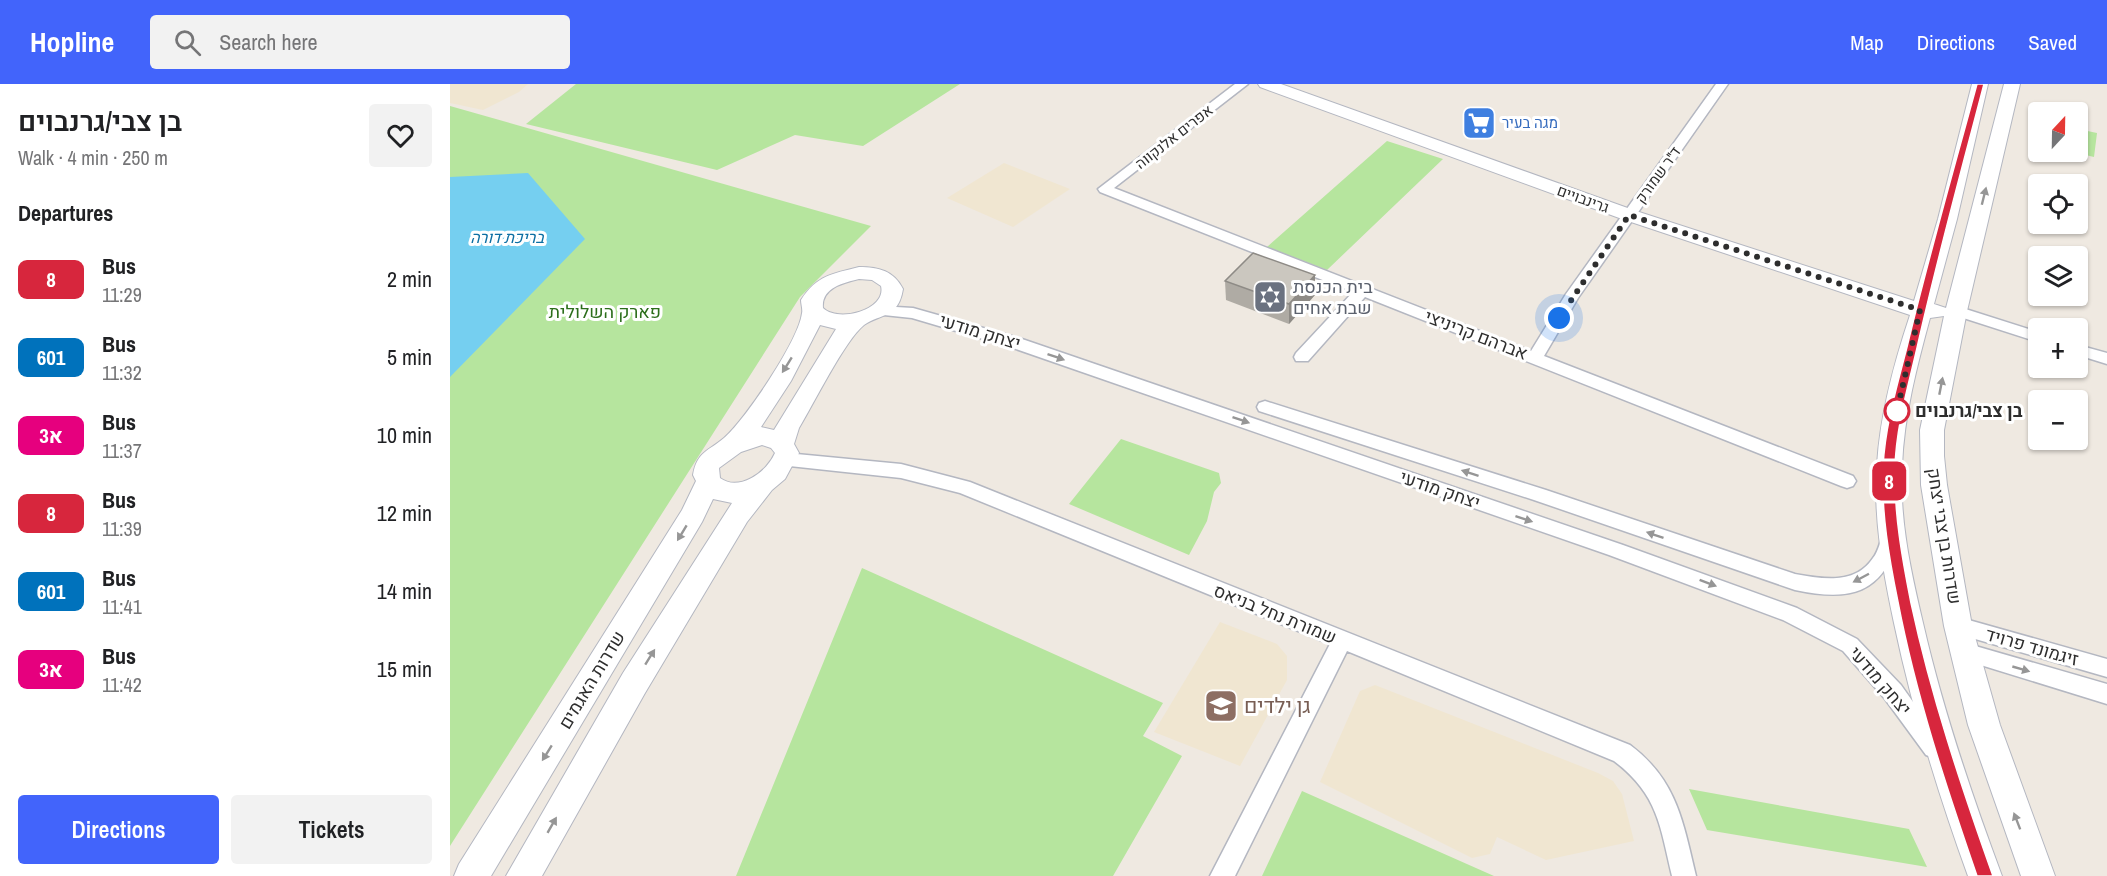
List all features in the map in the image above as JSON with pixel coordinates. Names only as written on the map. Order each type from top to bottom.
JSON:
[{"type":"street","name":"אפרים אלנקווה","points":[[1105,189],[1242,84]]},
{"type":"street","name":"גרינבויים","points":[[1266,84],[1632,211],[1923,305],[1956,311]]},
{"type":"street","name":"גרינבויים","points":[[1291,84],[1632,211]]},
{"type":"street","name":"ד\"ר שמורק","points":[[1535,358],[1570,297],[1722,84]]},
{"type":"street","points":[[1980,84],[1923,305],[1893,434],[1889,466],[1895,559],[1914,648],[1946,762],[1985,876]]},
{"type":"street","name":"שדרות בן צבי יצחק","points":[[2012,84],[1956,311],[1932,430],[1932,456],[1934,485],[1958,626],[1984,725],[2038,876]]},
{"type":"street","name":"אברהם קריניצי","points":[[1105,189],[1847,481]]},
{"type":"street","points":[[813,313],[825,321],[838,323],[857,320],[879,311],[888,303],[893,295],[893,287],[889,280],[881,276],[859,273],[835,278],[818,289],[810,303],[813,313],[806,335],[750,426],[734,443],[715,456],[708,466],[706,476],[717,489],[740,492],[762,485],[778,473],[792,418],[844,334],[857,320]]},
{"type":"street","points":[[1302,357],[1363,290]]},
{"type":"street","name":"יצחק מודעי","points":[[879,311],[914,313],[997,337],[1670,569],[1790,614],[1850,645],[1893,692],[1946,762]]},
{"type":"street","points":[[1956,311],[2028,334]]},
{"type":"street","points":[[2088,353],[2107,359]]},
{"type":"street","name":"יצחק מודעי","points":[[1265,407],[1532,493],[1782,579],[1830,588],[1847,585],[1867,576],[1881,563],[1893,532]]},
{"type":"street","points":[[734,443],[762,436],[772,438],[784,452]]},
{"type":"street","name":"שמורת נחל בניאס","points":[[784,452],[901,471],[964,487],[1622,753],[1646,772],[1658,790],[1669,818],[1684,876]]},
{"type":"street","name":"שדרות האגמים","points":[[471,876],[687,525],[709,481]]},
{"type":"street","name":"שדרות האגמים","points":[[523,876],[634,682],[738,515],[762,485]]},
{"type":"street","points":[[1490,508],[1532,493]]},
{"type":"street","name":"זיגמונד פרויד","points":[[1958,626],[2107,668]]},
{"type":"street","points":[[1222,876],[1342,641]]},
{"type":"street","name":"זיגמונד פרויד","points":[[1965,652],[2107,694]]},
{"type":"shaded area","points":[[450,84],[528,84],[519,92],[483,110],[450,103]]},
{"type":"shaded area","points":[[1004,163],[1070,189],[1013,227],[947,198]]},
{"type":"shaded area","name":"גן ילדים","points":[[1220,622],[1277,644],[1287,656],[1287,680],[1240,766],[1154,732]]},
{"type":"shaded area","points":[[1375,685],[1598,773],[1613,781],[1622,794],[1634,841],[1546,860],[1497,837],[1490,854],[1472,858],[1320,782],[1360,691]]},
{"type":"green space","points":[[576,84],[960,84],[863,146],[795,135],[717,170],[526,124]]},
{"type":"green space","name":"פארק השלולית","points":[[450,106],[871,226],[800,297],[450,846]]},
{"type":"green space","points":[[2088,131],[2097,133],[2094,157],[2088,156]]},
{"type":"green space","points":[[1387,141],[1443,159],[1327,270],[1267,247]]},
{"type":"green space","points":[[1121,439],[1219,473],[1221,483],[1214,492],[1207,521],[1189,555],[1069,504]]},
{"type":"green space","points":[[862,568],[1163,703],[1143,736],[1182,756],[1113,876],[736,876]]},
{"type":"green space","points":[[1689,789],[1909,829],[1927,867],[1707,830]]},
{"type":"green space","points":[[1302,791],[1494,876],[1262,876]]},
{"type":"water","name":"בריכת דורה","points":[[528,173],[585,239],[450,377],[450,177]]},
{"type":"building","points":[[1253,253],[1315,275],[1289,304],[1225,281]]},
{"type":"bus line","name":"8","points":[[1980,84],[1925,299],[1920,310],[1894,423],[1889,466],[1889,502],[1895,559],[1929,707],[1969,834],[1985,876]]},
{"type":"place","name":"מגה בעיר","points":[[1479,123]]},
{"type":"place","name":"בית הכנסת שבת אחים","points":[[1270,297]]},
{"type":"place","name":"בן צבי/גרנבוים","points":[[1897,411]]},
{"type":"place","name":"גן ילדים","points":[[1221,706]]},
{"type":"route","points":[[1559,318],[1570,297],[1629,215],[1920,310],[1897,411]]}]
